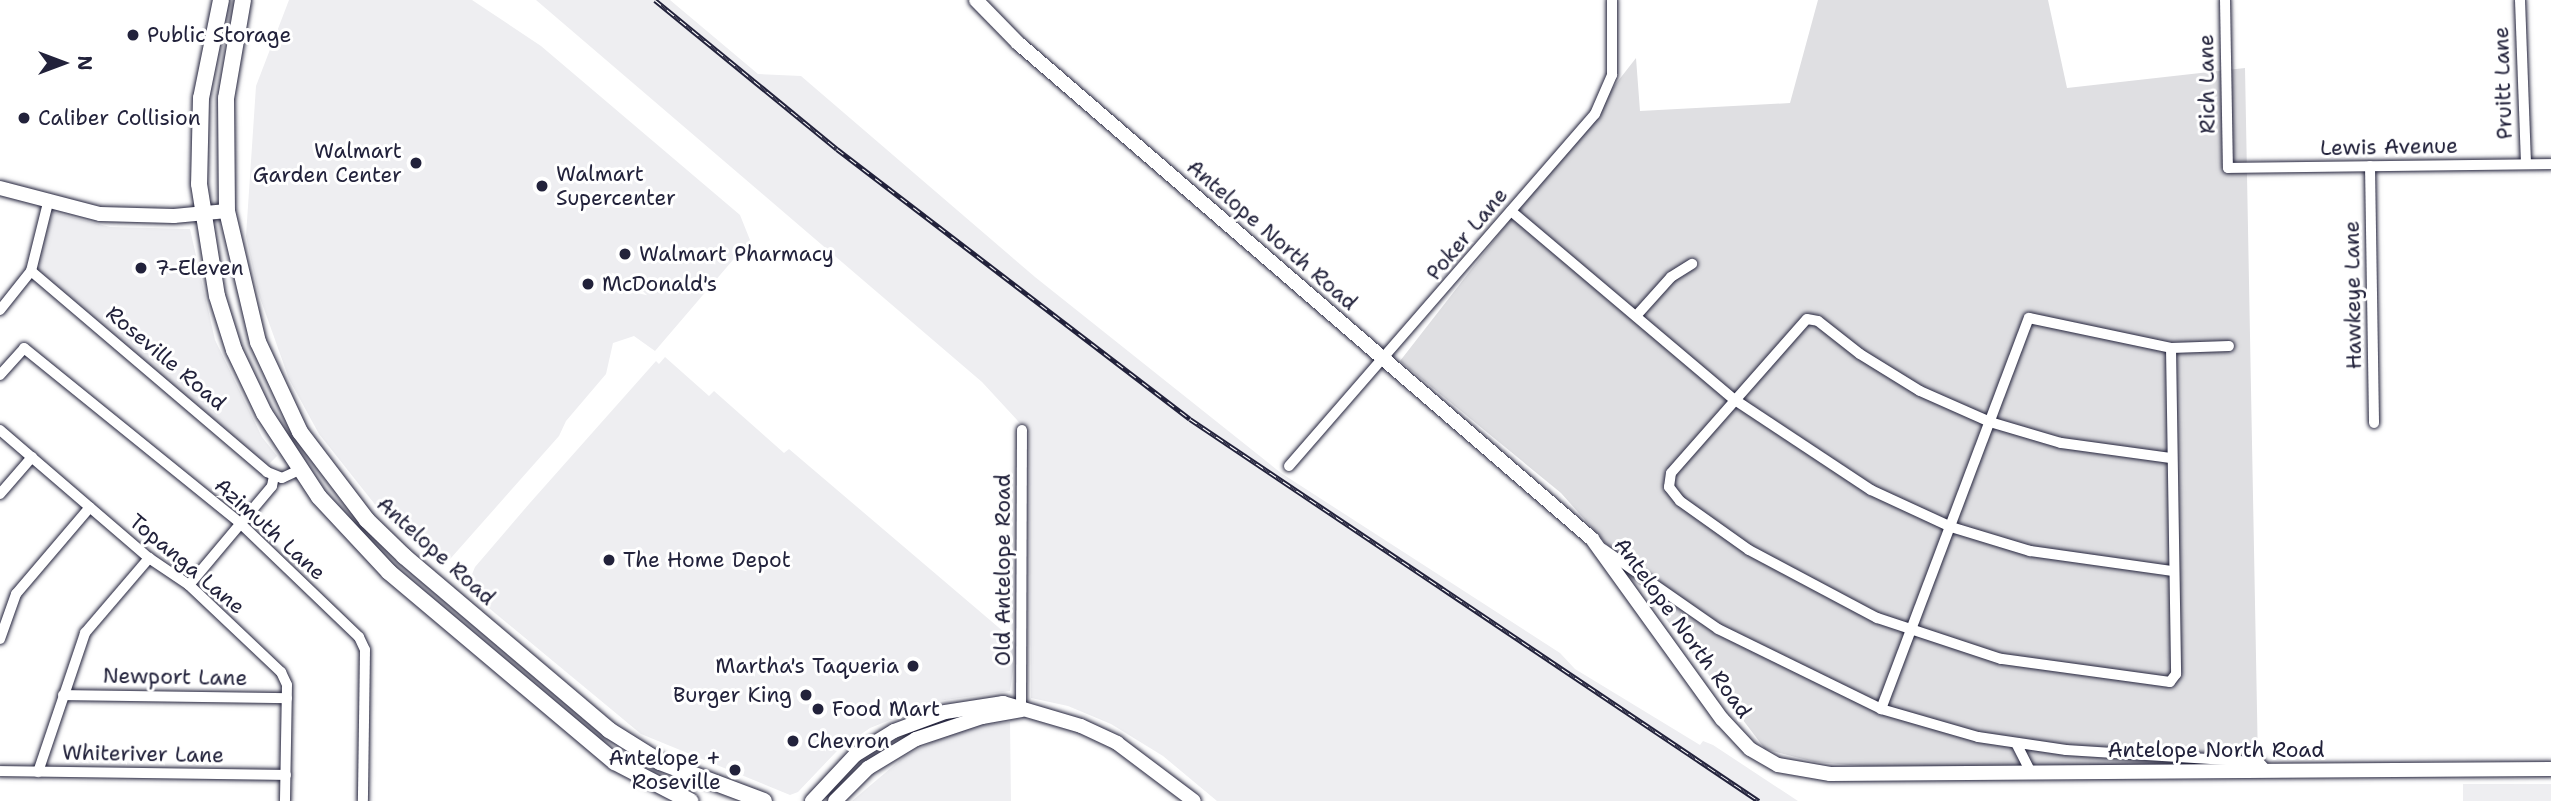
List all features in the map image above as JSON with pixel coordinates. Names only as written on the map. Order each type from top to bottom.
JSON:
[{"type":"main road","points":[[221,0],[199,124],[202,214],[213,278],[234,350],[264,413],[299,470],[362,546],[615,762],[690,801]]},
{"type":"main road","name":"Antelope Road","points":[[243,0],[226,98],[227,211],[245,298],[277,391],[318,460],[367,520],[443,589],[644,753],[764,801]]},
{"type":"main road","name":"Antelope North Road","points":[[976,0],[1018,43],[1597,545],[1722,719],[1763,758],[1811,773],[2551,769]]},
{"type":"main road","points":[[0,188],[48,203],[100,214],[202,214],[227,211]]},
{"type":"main road","points":[[299,470],[312,470],[352,516],[367,520]]},
{"type":"main road","points":[[362,546],[382,548],[428,587],[443,589]]},
{"type":"main road","points":[[438,613],[444,607],[453,609],[496,644],[511,647]]},
{"type":"main road","points":[[812,801],[855,755],[894,731],[982,704],[1003,703],[1081,726],[1117,743],[1194,801]]},
{"type":"main road","points":[[835,801],[868,768],[916,739],[982,716],[1021,710]]},
{"type":"street","name":"Poker Lane","points":[[1289,466],[1602,103],[1614,59],[1612,0]]},
{"type":"street","name":"Rich Lane","points":[[2225,0],[2228,168]]},
{"type":"street","name":"Pruitt Lane","points":[[2520,0],[2526,164]]},
{"type":"street","name":"Lewis Avenue","points":[[2228,168],[2551,164]]},
{"type":"street","name":"Hawkeye Lane","points":[[2370,166],[2374,423]]},
{"type":"street","points":[[0,310],[31,271],[48,203]]},
{"type":"street","points":[[1511,211],[1735,400],[1826,464],[1951,527],[2064,558],[2172,571]]},
{"type":"street","points":[[1636,316],[1671,276],[1692,264]]},
{"type":"street","name":"Roseville Road","points":[[31,271],[274,476]]},
{"type":"street","points":[[1881,709],[1913,631],[2029,318],[2171,348],[2229,346]]},
{"type":"street","points":[[2171,348],[2172,571],[2176,674],[2171,682],[2001,659],[1913,631],[1829,595],[1782,570],[1690,508],[1669,487],[1671,473],[1807,319],[1818,321],[1860,354],[1920,391],[1990,422],[2073,445],[2171,458]]},
{"type":"street","name":"Azimuth Lane","points":[[0,375],[24,348],[240,523],[363,643],[363,801]]},
{"type":"street","name":"Topanga Lane","points":[[0,429],[149,558],[189,585],[281,672],[287,698],[285,801]]},
{"type":"street","name":"Old Antelope Road","points":[[1021,710],[1022,430]]},
{"type":"street","points":[[0,494],[32,457]]},
{"type":"street","points":[[189,585],[272,486],[274,476],[282,478],[299,470]]},
{"type":"street","points":[[0,639],[16,594],[90,508]]},
{"type":"street","points":[[1597,545],[1718,629],[1881,709],[1940,728],[2016,743],[2259,762],[2267,771]]},
{"type":"street","points":[[38,772],[85,633],[149,558]]},
{"type":"street","name":"Newport Lane","points":[[63,695],[287,698]]},
{"type":"street","points":[[2016,743],[2031,772]]},
{"type":"street","name":"Whiteriver Lane","points":[[0,771],[286,775]]},
{"type":"shaded area","points":[[289,0],[472,0],[541,46],[740,215],[750,240],[655,351],[634,336],[613,343],[606,374],[566,421],[559,436],[443,567],[385,517],[319,434],[289,379],[258,292],[246,236],[256,86]]},
{"type":"shaded area","points":[[536,0],[670,0],[758,74],[801,76],[1035,277],[1281,473],[1560,653],[1575,669],[1700,745],[1703,741],[1713,745],[1798,801],[1217,801],[1163,756],[1111,724],[1068,706],[1031,698],[1029,433],[982,382]]},
{"type":"shaded area","points":[[1818,0],[2048,0],[2067,88],[2245,68],[2258,763],[1885,768],[1815,762],[1765,749],[1626,566],[1561,493],[1400,361],[1636,58],[1640,111],[1790,103]]},
{"type":"shaded area","points":[[52,212],[110,227],[190,229],[215,340],[262,437],[277,456],[267,466],[36,271]]},
{"type":"shaded area","points":[[665,357],[709,396],[714,391],[784,453],[789,449],[1011,638],[1017,645],[1010,691],[938,701],[870,728],[837,751],[798,792],[790,795],[641,734],[466,589],[475,567],[529,504],[656,361],[659,364]]},
{"type":"shaded area","points":[[1010,722],[1011,801],[852,801],[905,756],[962,727]]},
{"type":"shaded area","points":[[2463,784],[2551,784],[2551,801],[2463,801]]},
{"type":"railway","points":[[655,0],[837,149],[1190,419],[1759,801]]},
{"type":"place","name":"Public Storage","points":[[133,35]]},
{"type":"place","name":"Caliber Collision","points":[[24,118]]},
{"type":"place","name":"Walmart Garden Center","points":[[416,163]]},
{"type":"place","name":"Walmart Supercenter","points":[[542,186]]},
{"type":"place","name":"Walmart Pharmacy","points":[[625,254]]},
{"type":"place","name":"7-Eleven","points":[[141,268]]},
{"type":"place","name":"McDonald's","points":[[588,284]]},
{"type":"place","name":"The Home Depot","points":[[609,560]]},
{"type":"place","name":"Martha's Taqueria","points":[[913,666]]},
{"type":"place","name":"Burger King","points":[[806,695]]},
{"type":"place","name":"Food Mart","points":[[818,709]]},
{"type":"place","name":"Chevron","points":[[793,741]]},
{"type":"place","name":"Antelope + Roseville","points":[[735,770]]}]
